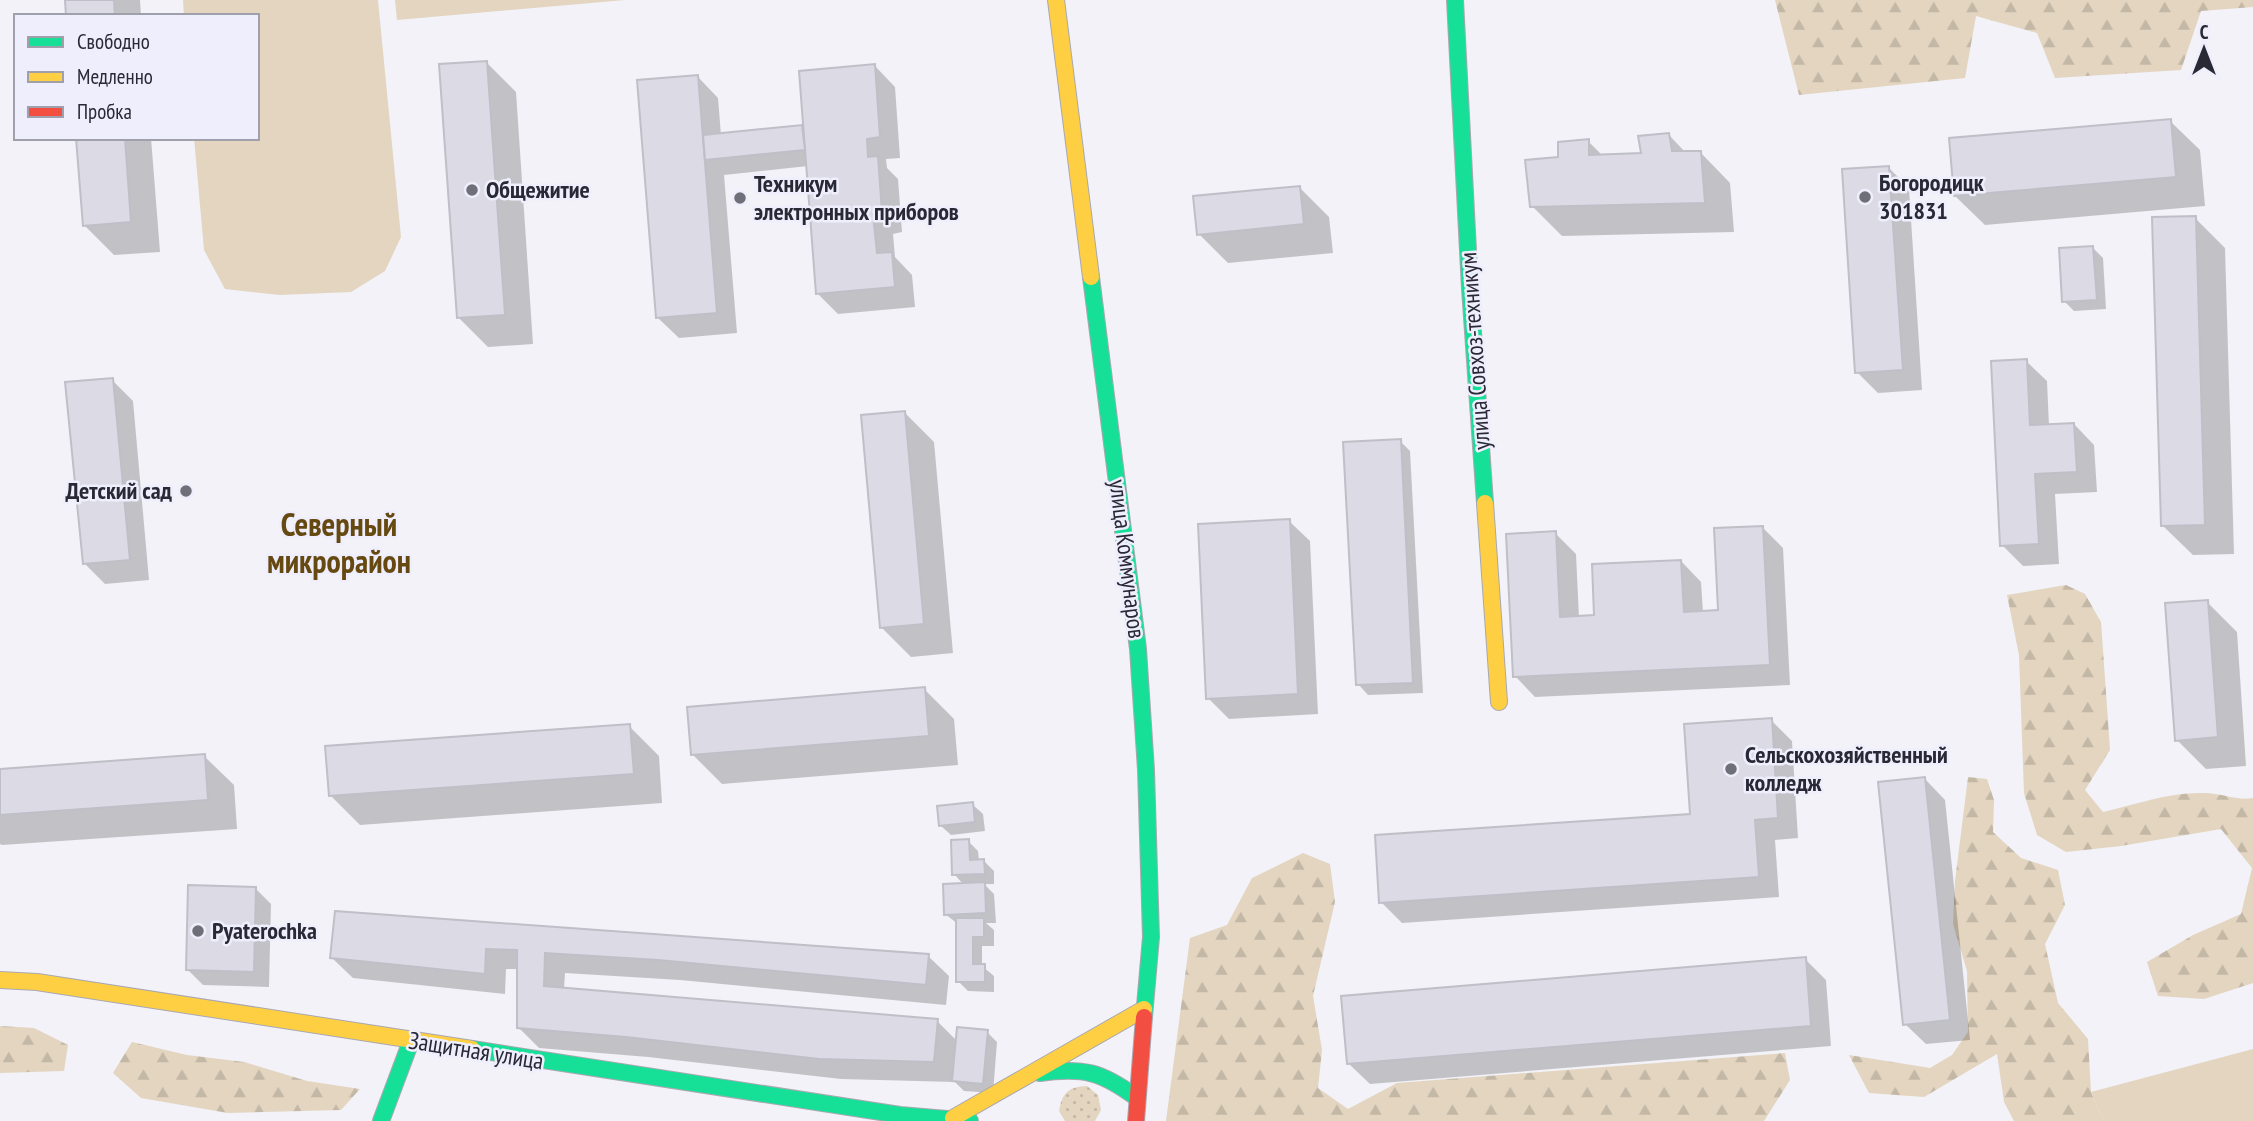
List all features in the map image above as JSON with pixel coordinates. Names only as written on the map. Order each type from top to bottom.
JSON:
[{"type":"street","name":"улица Коммунаров","points":[[1056,0],[1138,649],[1146,770],[1151,937],[1134,1120]]},
{"type":"street","name":"улица Совхоз-техникум","points":[[1455,0],[1470,289],[1499,702]]},
{"type":"street","name":"Защитная улица","points":[[0,980],[37,982],[900,1115],[970,1121]]},
{"type":"street","points":[[953,1118],[1144,1009]]},
{"type":"street","points":[[381,1121],[411,1041]]},
{"type":"street","points":[[1027,1076],[1069,1068],[1093,1071],[1110,1077],[1137,1098]]},
{"type":"green space","points":[[183,0],[378,0],[401,237],[385,271],[351,292],[280,295],[225,289],[204,250],[194,140],[259,140],[259,14],[184,14]]},
{"type":"green space","points":[[395,0],[625,0],[397,20]]},
{"type":"green space","points":[[1775,0],[2253,0],[2253,7],[2201,11],[2181,70],[2055,78],[2037,33],[1976,16],[1965,78],[1799,95]]},
{"type":"green space","points":[[2066,585],[2085,594],[2101,622],[2110,750],[2085,790],[2103,812],[2165,796],[2191,793],[2253,798],[2253,983],[2204,999],[2158,996],[2147,962],[2193,935],[2241,914],[2252,868],[2221,829],[2121,846],[2066,852],[2037,835],[2024,793],[2019,655],[2007,595]]},
{"type":"green space","points":[[1968,777],[1987,779],[1994,800],[1993,832],[2021,858],[2058,870],[2065,905],[2045,944],[2058,1003],[2088,1039],[2091,1092],[2104,1121],[2014,1121],[2004,1102],[1997,1054],[1924,1097],[1869,1093],[1849,1055],[1930,1068],[1952,1055],[1968,1032],[1967,971],[1953,924],[1955,881]]},
{"type":"green space","points":[[1303,853],[1330,864],[1335,902],[1313,996],[1322,1050],[1318,1088],[1348,1109],[1397,1083],[1785,1053],[1790,1080],[1764,1121],[1166,1121],[1190,938],[1227,925],[1252,878]]},
{"type":"green space","points":[[0,1026],[34,1028],[68,1045],[64,1071],[0,1073]]},
{"type":"green space","points":[[132,1042],[187,1055],[244,1062],[307,1081],[360,1089],[341,1110],[228,1113],[141,1098],[113,1073]]},
{"type":"green space","points":[[2253,1049],[2253,1121],[2104,1121],[2091,1092]]},
{"type":"green space","points":[[1087,1086],[1098,1095],[1101,1110],[1095,1121],[1065,1121],[1059,1111],[1064,1095],[1075,1088]]},
{"type":"building","points":[[65,0],[114,0],[115,14],[66,14]]},
{"type":"building","name":"Общежитие","points":[[487,61],[505,315],[457,318],[439,64]]},
{"type":"building","points":[[875,64],[880,137],[867,139],[868,157],[878,156],[882,212],[873,214],[877,253],[892,252],[895,287],[816,294],[799,71]]},
{"type":"building","points":[[698,75],[717,313],[656,318],[637,80]]},
{"type":"building","points":[[2171,119],[2176,177],[1954,196],[1949,138]]},
{"type":"building","points":[[802,125],[805,150],[705,160],[703,135]]},
{"type":"building","points":[[1669,133],[1672,151],[1701,151],[1705,203],[1530,207],[1525,160],[1558,157],[1558,142],[1589,139],[1589,155],[1641,153],[1638,136]]},
{"type":"building","points":[[76,140],[125,140],[131,222],[83,226]]},
{"type":"building","points":[[1889,166],[1903,370],[1855,373],[1842,169]]},
{"type":"building","points":[[1300,186],[1304,224],[1197,235],[1193,196]]},
{"type":"building","points":[[2196,216],[2205,525],[2161,526],[2152,217]]},
{"type":"building","points":[[2093,246],[2097,300],[2062,302],[2059,248]]},
{"type":"building","points":[[2027,359],[2030,425],[2074,423],[2077,472],[2035,474],[2039,544],[2000,546],[1991,361]]},
{"type":"building","points":[[113,378],[130,560],[83,564],[65,382]]},
{"type":"building","points":[[905,411],[924,624],[880,628],[861,415]]},
{"type":"building","points":[[1401,439],[1413,683],[1356,685],[1343,442]]},
{"type":"building","points":[[1290,519],[1298,694],[1206,699],[1198,524]]},
{"type":"building","points":[[1763,526],[1770,665],[1513,677],[1506,534],[1556,531],[1560,617],[1594,615],[1592,564],[1681,560],[1684,612],[1718,610],[1714,528]]},
{"type":"building","points":[[2208,600],[2218,737],[2175,741],[2165,603]]},
{"type":"building","points":[[925,687],[929,736],[691,755],[687,707]]},
{"type":"building","name":"Сельскохозяйственный колледж","points":[[1772,718],[1778,818],[1755,820],[1759,877],[1379,903],[1375,835],[1690,814],[1684,724]]},
{"type":"building","points":[[630,724],[634,774],[329,796],[325,746]]},
{"type":"building","points":[[205,754],[208,800],[0,815],[0,769]]},
{"type":"building","points":[[1925,777],[1950,1020],[1903,1025],[1878,782]]},
{"type":"building","points":[[973,802],[975,822],[939,826],[937,806]]},
{"type":"building","points":[[969,839],[970,860],[984,859],[985,874],[952,875],[951,840]]},
{"type":"building","points":[[985,882],[986,913],[944,915],[943,884]]},
{"type":"building","points":[[188,885],[256,887],[254,972],[186,970]]},
{"type":"building","points":[[335,911],[929,954],[926,985],[658,960],[545,953],[544,986],[938,1019],[934,1062],[819,1059],[626,1037],[517,1028],[517,950],[486,949],[485,974],[330,958]]},
{"type":"building","points":[[956,918],[984,918],[984,937],[973,937],[973,964],[985,964],[985,982],[956,982]]},
{"type":"building","points":[[1806,957],[1811,1026],[1347,1064],[1341,996]]},
{"type":"building","points":[[957,1027],[988,1030],[983,1084],[952,1081]]},
{"type":"traffic: fast","points":[[1455,0],[1470,289],[1485,503]]},
{"type":"traffic: fast","points":[[1091,277],[1138,649],[1146,770],[1151,937],[1144,1017]]},
{"type":"traffic: fast","points":[[381,1121],[411,1041]]},
{"type":"traffic: fast","points":[[472,1049],[900,1115],[970,1121]]},
{"type":"traffic: fast","points":[[1040,1073],[1081,1071],[1103,1077],[1137,1098]]},
{"type":"traffic: slow","points":[[1056,0],[1091,277]]},
{"type":"traffic: slow","points":[[1485,503],[1499,702]]},
{"type":"traffic: slow","points":[[0,980],[37,982],[472,1049]]},
{"type":"traffic: slow","points":[[953,1118],[1144,1009]]},
{"type":"traffic: jam","points":[[1136,1121],[1144,1017]]},
{"type":"place","name":"Общежитие","points":[[472,190]]},
{"type":"place","name":"Богородицк 301831","points":[[1865,197]]},
{"type":"place","name":"Техникум электронных приборов","points":[[740,198]]},
{"type":"place","name":"Детский сад","points":[[186,491]]},
{"type":"place","name":"Сельскохозяйственный колледж","points":[[1731,769]]},
{"type":"place","name":"Pyaterochka","points":[[198,931]]},
{"type":"district","name":"Северный микрорайон","points":[[339,544]]}]
